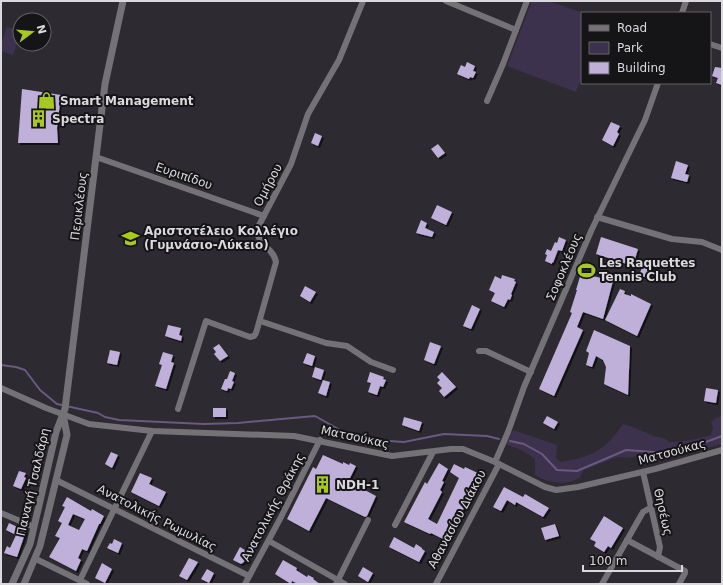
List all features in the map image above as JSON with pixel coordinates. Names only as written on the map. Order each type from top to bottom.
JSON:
[{"type":"street","name":"Περικλέους","points":[[64,412],[106,73],[123,1]]},
{"type":"street","name":"Ομήρου","points":[[178,409],[206,322],[208,321],[252,337],[256,333],[276,262],[273,252],[257,236],[257,229],[291,164],[306,119],[340,60],[363,1]]},
{"type":"street","points":[[446,1],[516,30]]},
{"type":"street","points":[[487,101],[527,1]]},
{"type":"street","points":[[682,12],[686,1]]},
{"type":"street","points":[[711,44],[722,48]]},
{"type":"street","name":"Σοφοκλέους","points":[[497,464],[531,372],[597,217],[642,127],[658,84]]},
{"type":"street","name":"Ευριπίδου","points":[[96,157],[264,216]]},
{"type":"street","points":[[597,217],[672,239],[702,242],[722,250]]},
{"type":"street","points":[[260,321],[326,343],[347,346],[371,362],[393,370]]},
{"type":"street","points":[[479,351],[486,351],[531,372]]},
{"type":"street","name":"Ματσούκας","points":[[1,388],[64,412],[88,424],[152,431],[294,436],[320,440],[388,456],[402,456],[463,449],[545,487],[556,490],[578,487],[642,472],[722,450]]},
{"type":"street","name":"Παναγή Τσαλδάρη","points":[[24,584],[36,559],[40,546],[67,435],[64,412]]},
{"type":"street","name":"Παναγή Τσαλδάρη","points":[[12,584],[27,551],[56,432],[64,412]]},
{"type":"street","points":[[80,580],[152,431]]},
{"type":"street","name":"Ανατολικής Θράκης","points":[[245,584],[269,541],[320,440]]},
{"type":"street","points":[[395,525],[433,452]]},
{"type":"street","name":"Αθανασίου Διάκου","points":[[436,584],[497,464]]},
{"type":"street","name":"Θησέως","points":[[642,472],[660,547],[658,557]]},
{"type":"street","name":"Ανατολικής Ρωμυλίας","points":[[56,480],[249,576]]},
{"type":"street","points":[[602,584],[642,512],[650,508]]},
{"type":"street","points":[[1,513],[34,527]]},
{"type":"street","points":[[337,582],[368,520]]},
{"type":"street","points":[[627,540],[684,571],[685,573],[679,584]]},
{"type":"street","points":[[269,541],[337,582],[345,584]]},
{"type":"street","points":[[36,559],[87,584]]},
{"type":"green space","points":[[532,1],[549,1],[581,12],[581,79],[576,92],[507,66]]},
{"type":"green space","points":[[7,27],[12,29],[13,55],[1,51],[1,44]]},
{"type":"green space","points":[[722,416],[722,444],[658,461],[652,461],[642,455],[629,458],[618,457],[583,470],[580,478],[563,483],[551,482],[535,475],[535,459],[523,451],[506,444],[513,430],[557,445],[556,458],[560,462],[589,455],[603,447],[610,441],[623,424],[654,436],[664,438],[669,442],[695,439],[711,435],[713,427],[711,422]]},
{"type":"building","points":[[467,62],[475,66],[473,71],[476,72],[473,78],[470,77],[469,79],[457,74],[461,65],[465,67]]},
{"type":"building","points":[[715,67],[722,68],[722,85],[716,83],[718,78],[712,76]]},
{"type":"building","name":"Spectra","points":[[22,89],[61,95],[57,128],[58,143],[18,143]]},
{"type":"building","points":[[611,122],[620,126],[617,132],[619,134],[613,146],[602,140]]},
{"type":"building","points":[[315,133],[322,136],[318,146],[311,143]]},
{"type":"building","points":[[438,144],[445,153],[438,158],[431,149]]},
{"type":"building","points":[[676,161],[688,165],[685,174],[689,175],[687,182],[671,178]]},
{"type":"building","points":[[437,205],[452,212],[446,225],[431,218]]},
{"type":"building","points":[[421,220],[427,223],[425,228],[434,232],[432,237],[416,233]]},
{"type":"building","points":[[559,237],[566,240],[562,251],[558,250],[552,264],[545,261],[547,255],[545,254],[547,249],[551,251],[555,242],[557,243]]},
{"type":"building","points":[[601,237],[638,249],[633,266],[596,254]]},
{"type":"building","points":[[649,259],[655,261],[648,278],[639,275],[645,261],[647,262]]},
{"type":"building","points":[[581,273],[613,281],[603,319],[583,312],[577,327],[583,330],[554,396],[539,389],[572,313],[570,312]]},
{"type":"building","points":[[502,275],[515,279],[514,281],[516,282],[510,300],[508,299],[504,307],[491,301],[495,293],[489,290],[495,276],[501,279]]},
{"type":"building","points":[[305,286],[316,292],[310,302],[300,296]]},
{"type":"building","points":[[620,289],[625,291],[624,294],[631,296],[631,294],[651,304],[637,336],[605,320]]},
{"type":"building","points":[[472,305],[480,309],[471,329],[463,326]]},
{"type":"building","points":[[168,325],[181,328],[179,335],[182,336],[181,341],[165,336]]},
{"type":"building","points":[[594,330],[630,346],[628,395],[604,384],[606,367],[603,360],[596,356],[592,367],[586,365],[589,353],[586,351]]},
{"type":"building","points":[[430,342],[441,346],[434,364],[424,360]]},
{"type":"building","points":[[219,344],[228,356],[220,361],[214,354],[216,352],[213,348]]},
{"type":"building","points":[[110,350],[120,352],[117,365],[107,363]]},
{"type":"building","points":[[163,352],[173,355],[171,362],[174,363],[166,389],[155,386],[162,365],[159,364]]},
{"type":"building","points":[[307,353],[315,356],[312,366],[303,363]]},
{"type":"building","points":[[315,367],[324,370],[321,380],[312,377]]},
{"type":"building","points":[[230,371],[235,373],[232,381],[234,382],[231,389],[228,388],[227,391],[221,389]]},
{"type":"building","points":[[370,372],[384,377],[383,379],[386,380],[383,387],[380,386],[377,395],[368,392],[371,383],[367,382]]},
{"type":"building","points":[[442,372],[456,387],[444,397],[439,391],[442,388],[437,383],[440,380],[437,377]]},
{"type":"building","points":[[323,380],[330,382],[326,396],[318,393]]},
{"type":"building","points":[[706,388],[718,390],[716,403],[704,401]]},
{"type":"building","points":[[213,408],[226,408],[226,417],[213,417]]},
{"type":"building","points":[[547,416],[558,422],[554,429],[543,423]]},
{"type":"building","points":[[404,417],[422,422],[419,431],[402,425]]},
{"type":"building","points":[[111,452],[118,455],[112,468],[105,464]]},
{"type":"building","points":[[323,455],[343,464],[343,462],[349,465],[350,463],[356,466],[347,484],[360,490],[361,488],[376,496],[367,516],[365,517],[326,498],[309,531],[287,519],[313,467],[316,469]]},
{"type":"building","points":[[439,463],[448,469],[442,481],[444,482],[440,490],[442,492],[428,519],[437,524],[459,478],[450,472],[454,464],[480,474],[472,488],[474,489],[447,541],[404,522],[425,482],[427,484]]},
{"type":"building","points":[[19,471],[26,473],[24,477],[26,478],[21,489],[13,486]]},
{"type":"building","points":[[140,473],[152,478],[149,484],[166,492],[159,506],[131,492]]},
{"type":"building","points":[[504,487],[523,497],[525,494],[549,508],[543,517],[516,502],[515,505],[507,500],[501,511],[493,507]]},
{"type":"building","points":[[67,497],[91,511],[92,509],[104,516],[87,551],[82,549],[78,558],[81,560],[76,571],[49,557],[60,538],[55,536],[62,523],[58,521],[65,507],[62,506]],"holes":[[[73,514],[85,519],[79,530],[68,525]]]},
{"type":"building","points":[[604,516],[623,528],[611,548],[608,546],[604,552],[594,546],[596,542],[590,539]]},
{"type":"building","points":[[9,523],[26,531],[17,557],[4,553],[7,546],[10,548],[16,535],[6,530]]},
{"type":"building","points":[[555,524],[559,536],[545,540],[541,528]]},
{"type":"building","points":[[394,537],[414,548],[416,544],[425,551],[419,562],[389,547]]},
{"type":"building","points":[[114,539],[122,543],[118,553],[107,548],[110,543],[112,544]]},
{"type":"building","points":[[240,547],[248,552],[244,562],[241,564],[233,560]]},
{"type":"building","points":[[189,558],[198,562],[187,580],[179,576]]},
{"type":"building","points":[[283,560],[297,568],[296,570],[307,577],[308,575],[314,578],[313,579],[320,584],[298,584],[292,581],[291,584],[275,574]]},
{"type":"building","points":[[102,563],[112,569],[105,583],[95,578]]},
{"type":"building","points":[[363,567],[373,573],[368,582],[358,576]]},
{"type":"building","points":[[207,569],[214,573],[209,583],[201,579]]},
{"type":"waterway","points":[[1,365],[25,370],[40,390],[57,404],[98,413],[105,417],[119,420],[204,424],[238,423],[315,416],[349,435],[374,440],[404,442],[444,434],[487,436],[499,439]]},
{"type":"waterway","points":[[510,441],[524,444],[542,454],[557,470],[577,471],[626,450],[667,453],[698,445],[722,436]]},
{"type":"place","name":"Smart Management","points":[[47,101]]},
{"type":"place","name":"Spectra","points":[[39,119]]},
{"type":"place","name":"Αριστοτέλειο Κολλέγιο (Γυμνάσιο-Λύκειο)","points":[[131,238]]},
{"type":"place","name":"Les Raquettes Tennis Club","points":[[586,270]]},
{"type":"place","name":"NDH-1","points":[[323,485]]}]
